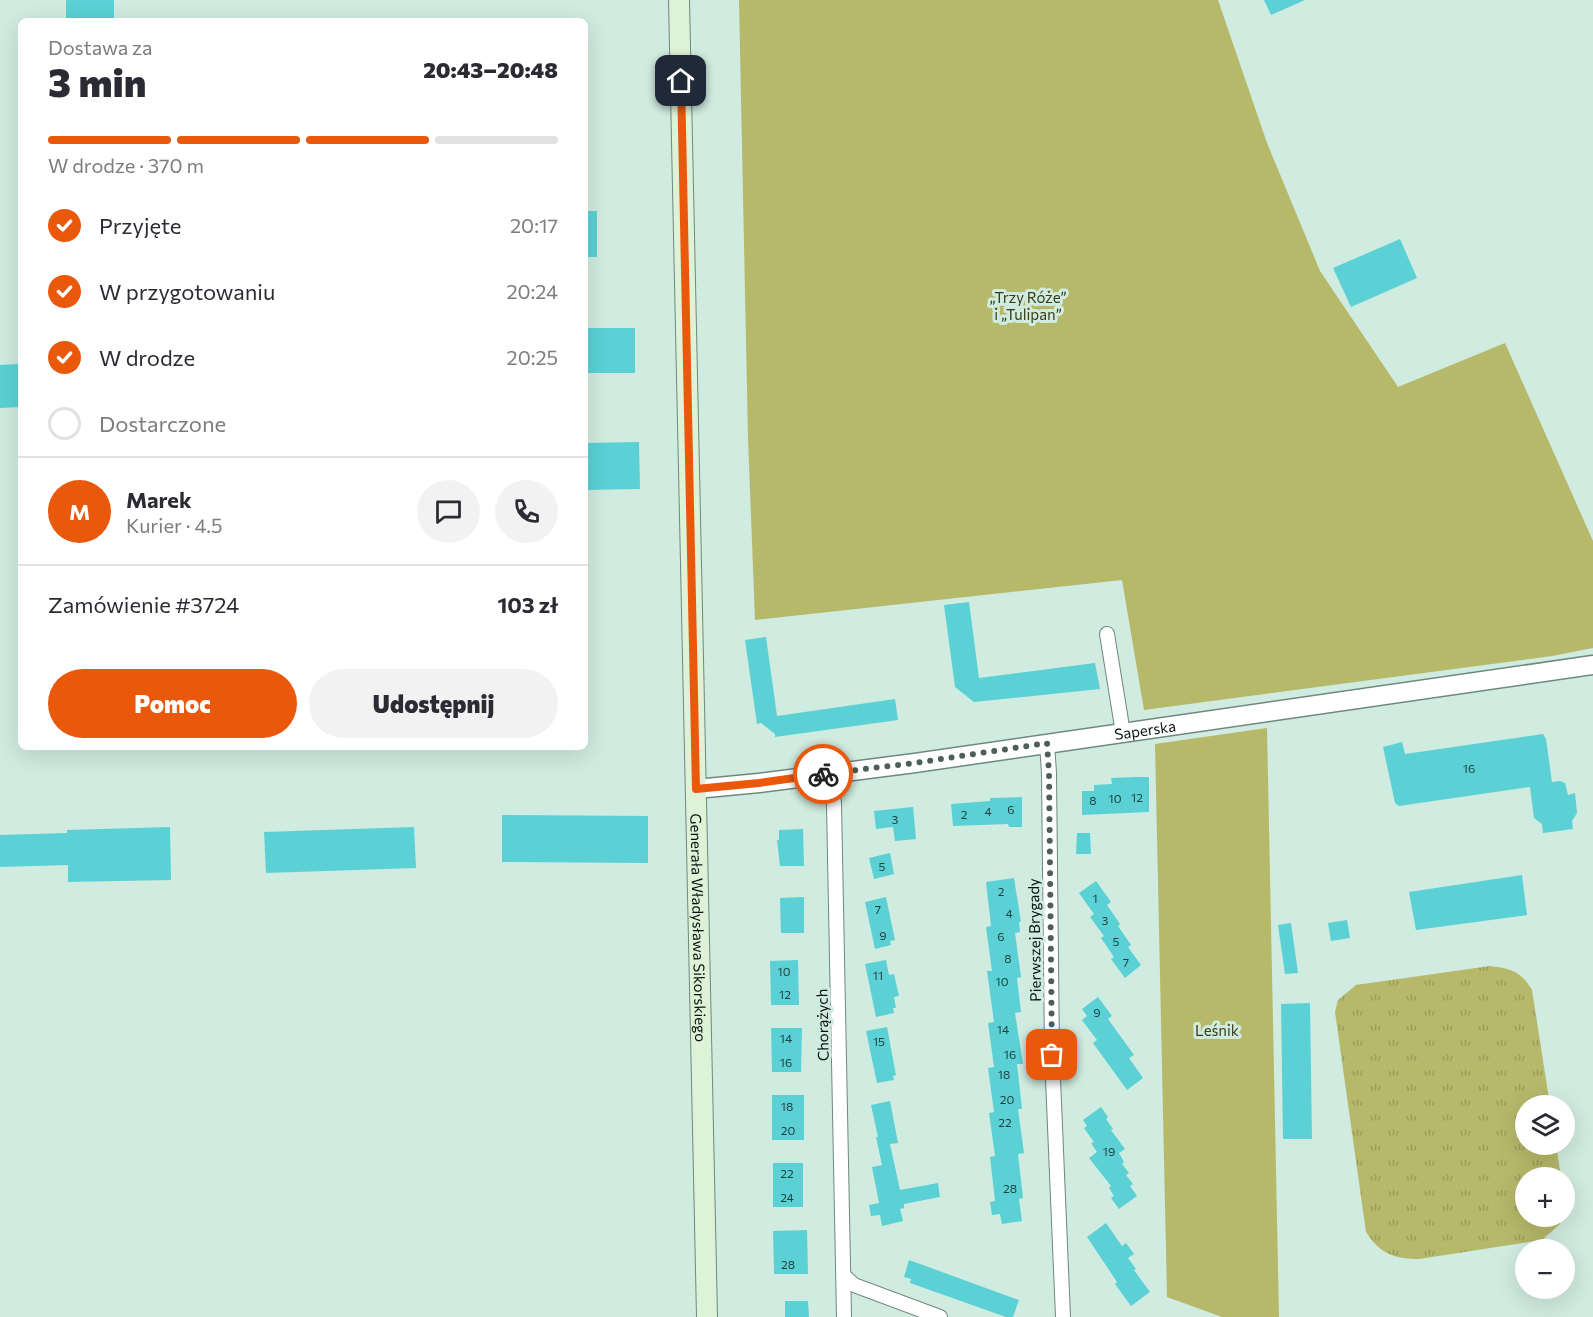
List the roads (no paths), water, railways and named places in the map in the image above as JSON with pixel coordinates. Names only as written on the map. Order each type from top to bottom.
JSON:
[{"type":"main road","name":"Generała Władysława Sikorskiego","points":[[679,0],[707,1317]]},
{"type":"street","points":[[1107,634],[1123,733]]},
{"type":"street","name":"Saperska","points":[[696,789],[915,763],[1593,665]]},
{"type":"street","name":"Pierwszej Brygady","points":[[1047,743],[1052,1055],[1063,1317]]},
{"type":"street","name":"Chorążych","points":[[831,773],[834,804],[844,1317]]},
{"type":"street","points":[[844,1276],[854,1285],[940,1317]]},
{"type":"park label","name":"„Trzy Róże” i „Tulipan”","points":[[1028,306]]},
{"type":"park label","name":"Leśnik","points":[[1217,1030]]}]
